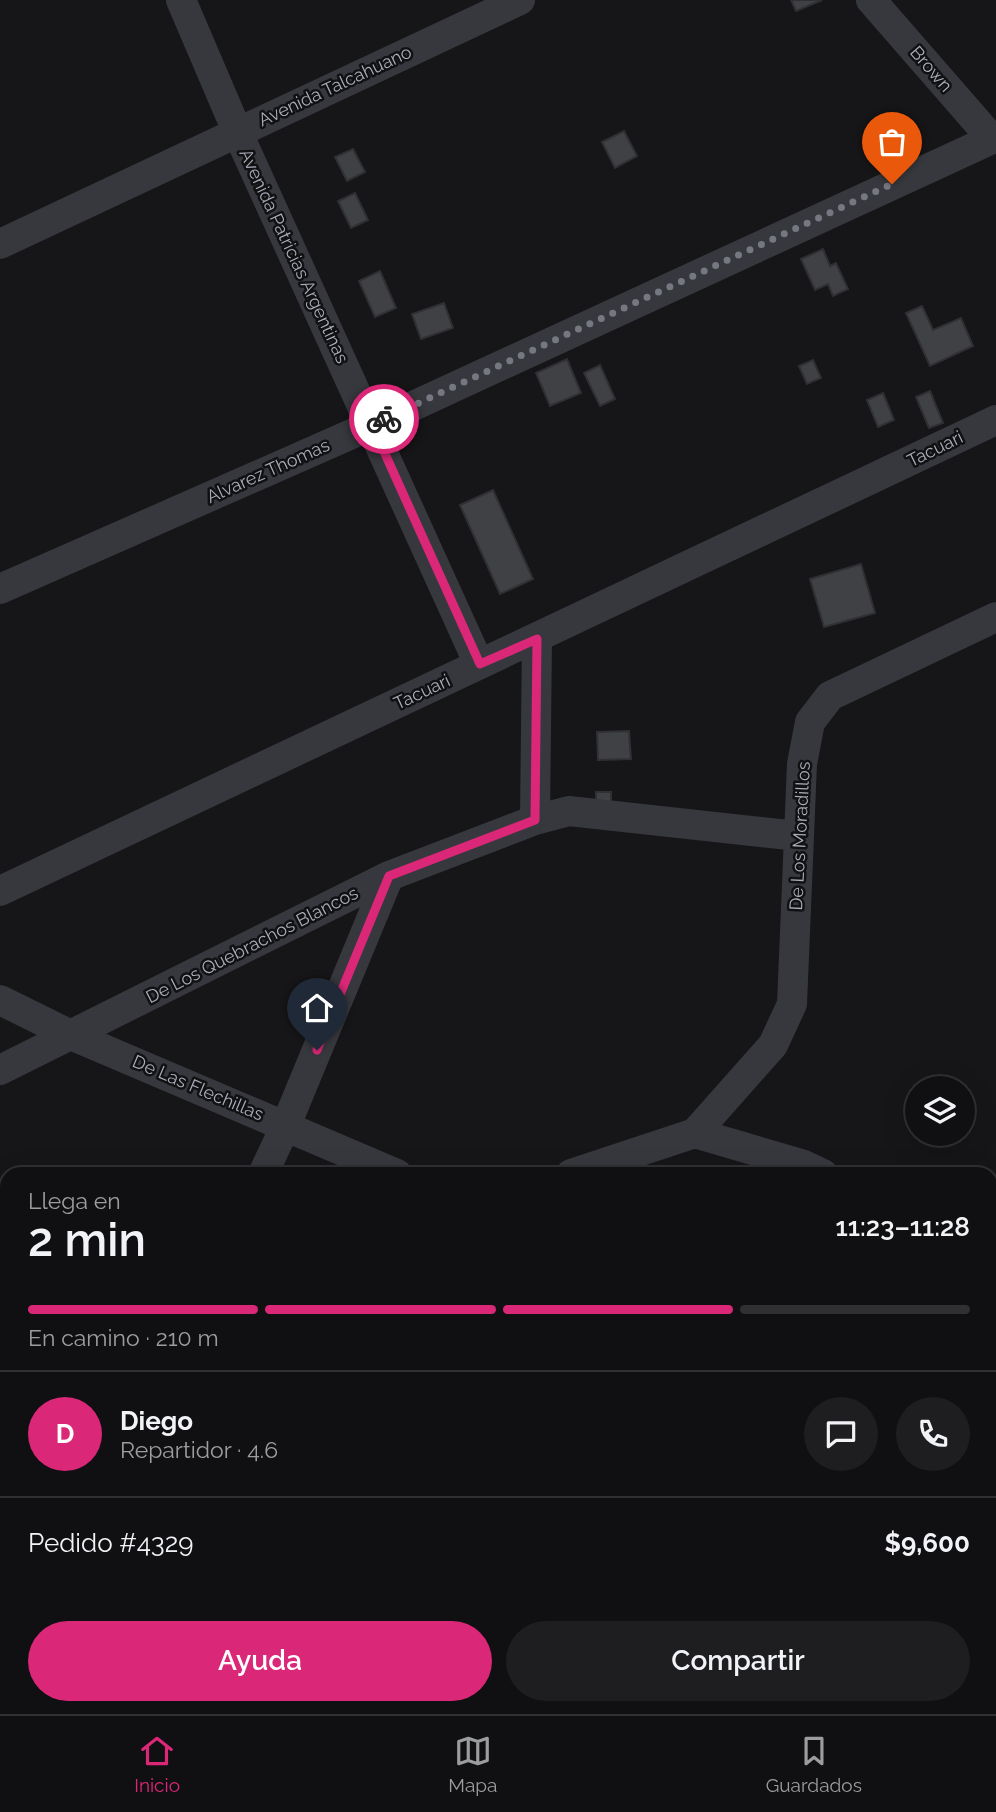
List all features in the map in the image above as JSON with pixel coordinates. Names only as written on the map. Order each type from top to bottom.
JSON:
[{"type":"street","name":"Avenida Patricias Argentinas","points":[[181,0],[237,131],[480,664]]},
{"type":"street","name":"Avenida Talcahuano","points":[[0,244],[520,0]]},
{"type":"street","name":"Brown","points":[[871,0],[992,139]]},
{"type":"street","name":"Alvarez Thomas","points":[[0,589],[372,425],[992,139]]},
{"type":"street","name":"Tacuari","points":[[0,891],[996,420]]},
{"type":"street","name":"De Los Moradillos","points":[[695,1133],[773,1045],[792,1004],[802,764],[810,722],[830,696],[996,617]]},
{"type":"street","points":[[535,820],[537,639]]},
{"type":"street","name":"De Los Quebrachos Blancos","points":[[0,1070],[73,1036],[389,876],[535,820],[569,811],[798,836]]},
{"type":"street","points":[[266,1167],[389,876]]},
{"type":"street","name":"De Las Flechillas","points":[[0,1000],[73,1036],[381,1167]]},
{"type":"street","points":[[592,1167],[695,1133],[808,1167]]},
{"type":"building","points":[[791,0],[822,0],[796,11]]},
{"type":"building","points":[[624,131],[637,156],[615,168],[602,142]]},
{"type":"building","points":[[353,149],[365,172],[347,181],[335,157]]},
{"type":"building","points":[[355,193],[368,220],[351,228],[338,201]]},
{"type":"building","points":[[823,249],[830,266],[836,263],[848,289],[833,296],[828,284],[815,290],[801,259]]},
{"type":"building","points":[[380,271],[396,308],[375,317],[359,281]]},
{"type":"building","points":[[444,303],[453,328],[421,339],[412,314]]},
{"type":"building","points":[[922,306],[933,330],[961,318],[973,346],[930,366],[906,313]]},
{"type":"building","points":[[567,359],[581,393],[550,406],[536,373]]},
{"type":"building","points":[[813,360],[821,378],[807,384],[799,366]]},
{"type":"building","points":[[600,365],[615,399],[600,406],[584,373]]},
{"type":"building","points":[[930,391],[943,423],[929,428],[916,397]]},
{"type":"building","points":[[883,393],[894,420],[878,427],[867,400]]},
{"type":"building","points":[[493,490],[533,579],[500,594],[460,505]]},
{"type":"building","points":[[861,564],[875,613],[824,627],[810,579]]},
{"type":"building","points":[[629,731],[631,759],[598,760],[597,732]]},
{"type":"building","points":[[596,792],[611,792],[611,811],[596,811]]},
{"type":"way so far","points":[[384,419],[892,184]]},
{"type":"route","points":[[317,1050],[389,876],[535,820],[537,639],[480,664],[372,425],[384,419]]}]
